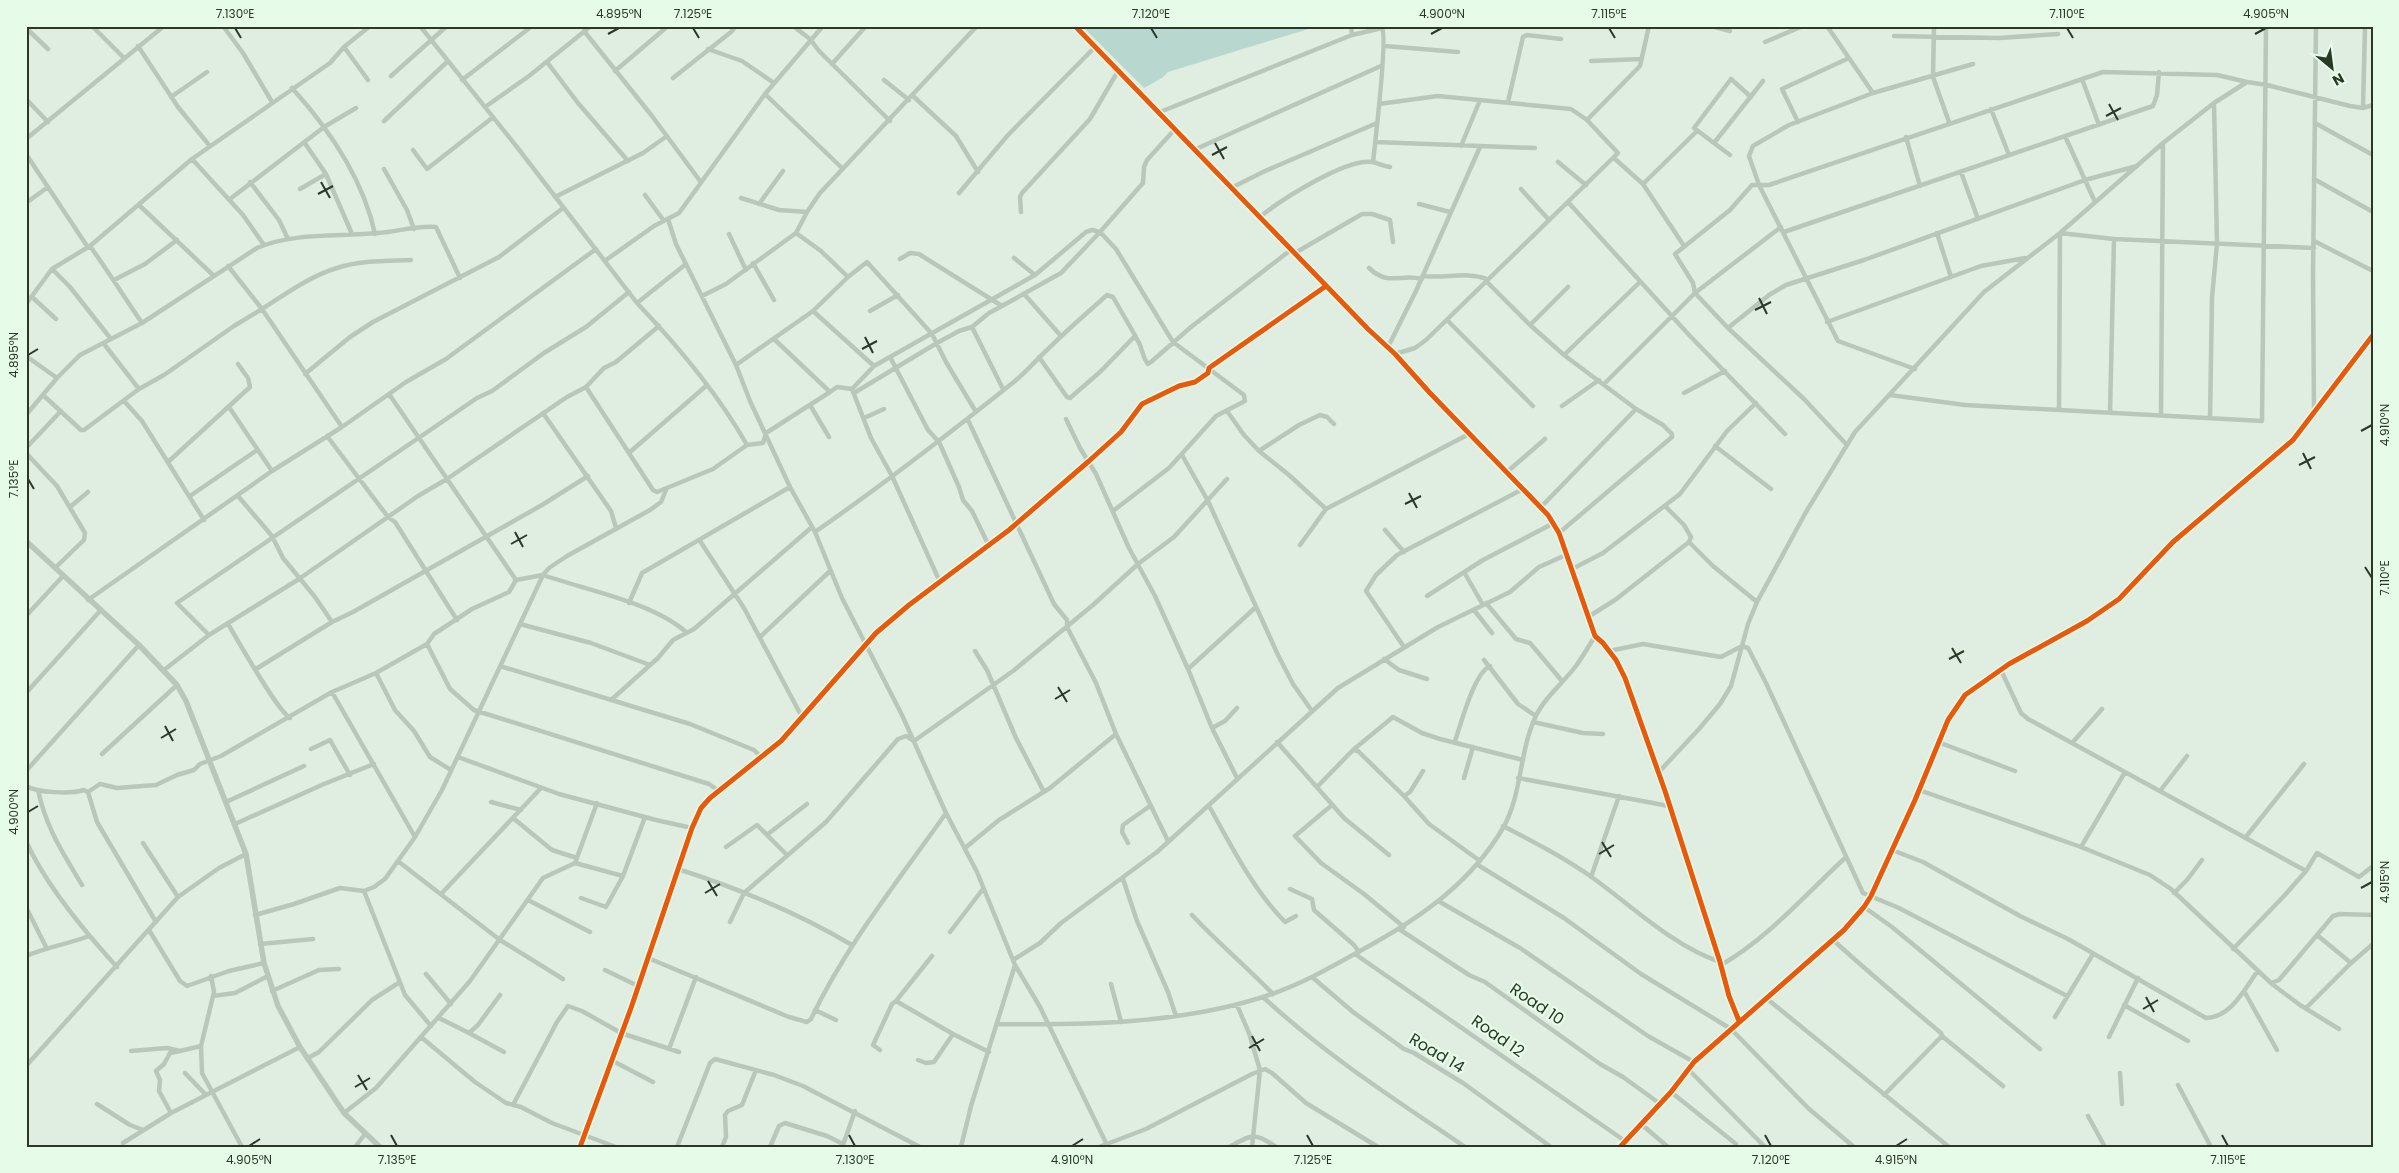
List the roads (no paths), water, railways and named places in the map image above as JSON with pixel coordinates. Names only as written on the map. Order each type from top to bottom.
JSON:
[{"type":"street","points":[[92,26],[124,58]]},
{"type":"street","points":[[222,26],[243,53],[272,102]]},
{"type":"street","points":[[26,304],[52,269],[88,246],[209,145],[330,63],[344,47],[370,26]]},
{"type":"street","points":[[420,26],[606,260],[637,303],[659,326],[706,386],[747,445]]},
{"type":"street","points":[[391,76],[447,26]]},
{"type":"street","points":[[462,80],[532,26]]},
{"type":"street","points":[[485,107],[547,62],[591,26]]},
{"type":"street","points":[[615,71],[668,26]]},
{"type":"street","points":[[673,78],[736,26]]},
{"type":"street","points":[[793,26],[810,39],[832,64],[890,120]]},
{"type":"street","points":[[606,260],[654,226],[679,213],[700,181],[765,94],[823,26]]},
{"type":"street","points":[[832,64],[866,26]]},
{"type":"street","points":[[702,296],[713,292],[746,270],[796,233],[820,193],[913,96],[976,26]]},
{"type":"street","points":[[1075,26],[1261,216],[1326,286],[1395,354],[1554,523],[1595,636],[1609,651],[1625,678],[1721,964],[1729,996],[1739,1021]]},
{"type":"street","points":[[1351,26],[1352,35]]},
{"type":"street","points":[[1588,120],[1637,70],[1642,59],[1649,26]]},
{"type":"street","points":[[1711,26],[1730,31]]},
{"type":"street","points":[[1765,42],[1803,26]]},
{"type":"street","points":[[1828,26],[1873,93]]},
{"type":"street","points":[[1934,26],[1933,77],[1949,122]]},
{"type":"street","points":[[1890,395],[1964,405],[2262,421],[2267,85],[2266,26]]},
{"type":"street","points":[[2314,412],[2316,26]]},
{"type":"street","points":[[2363,108],[2365,26]]},
{"type":"street","points":[[26,139],[162,27]]},
{"type":"street","points":[[26,28],[48,49]]},
{"type":"street","points":[[1160,112],[1352,35],[1382,28],[1385,46],[1381,66],[1373,162]]},
{"type":"street","points":[[584,31],[700,181]]},
{"type":"street","points":[[1508,102],[1523,37],[1527,34],[1561,39]]},
{"type":"street","points":[[1894,36],[1934,35],[2000,38],[2058,34]]},
{"type":"street","points":[[138,46],[171,97],[209,145]]},
{"type":"street","points":[[1385,46],[1458,52]]},
{"type":"street","points":[[344,47],[368,80]]},
{"type":"street","points":[[959,193],[1008,135],[1095,47]]},
{"type":"street","points":[[708,49],[742,61],[774,83]]},
{"type":"street","points":[[1798,122],[1782,89],[1849,58]]},
{"type":"street","points":[[1591,61],[1642,59]]},
{"type":"street","points":[[384,121],[447,62]]},
{"type":"street","points":[[547,62],[586,113],[628,160]]},
{"type":"street","points":[[1914,369],[1838,341],[1759,184],[1749,156],[1753,146],[1798,122],[1873,93],[1933,77],[1972,64]]},
{"type":"street","points":[[1196,150],[1381,66]]},
{"type":"street","points":[[1021,212],[1020,197],[1022,193],[1090,119],[1118,71]]},
{"type":"street","points":[[171,97],[207,72]]},
{"type":"street","points":[[1847,445],[1804,399],[1728,328],[1695,293],[1693,283],[1675,254],[1730,210],[1752,186],[1769,184],[1949,122],[2103,72],[2217,75],[2363,108],[2373,105]]},
{"type":"street","points":[[1604,384],[1695,293],[1782,229],[1920,186],[2153,106],[2157,95],[2159,72]]},
{"type":"street","points":[[1730,155],[1694,128],[1731,79],[1751,97]]},
{"type":"street","points":[[2082,79],[2100,124]]},
{"type":"street","points":[[884,80],[909,100]]},
{"type":"street","points":[[1714,143],[1763,81]]},
{"type":"street","points":[[1658,773],[1720,704],[1731,686],[1757,602],[1806,512],[1855,432],[1984,292],[2026,258],[2060,234],[2163,143],[2214,103],[2248,82]]},
{"type":"street","points":[[292,88],[324,127],[357,179],[372,217],[375,234]]},
{"type":"street","points":[[765,94],[843,169]]},
{"type":"street","points":[[913,96],[956,136],[978,172]]},
{"type":"street","points":[[1379,104],[1438,96],[1571,109],[1588,120],[1618,153],[1615,159],[1549,220],[1447,320],[1415,348],[1395,354]]},
{"type":"street","points":[[26,99],[48,122]]},
{"type":"street","points":[[1461,146],[1480,100]]},
{"type":"street","points":[[2210,418],[2212,298],[2217,243],[2214,103]]},
{"type":"street","points":[[230,199],[324,127],[356,108]]},
{"type":"street","points":[[1991,109],[2009,155]]},
{"type":"street","points":[[413,150],[426,169],[492,118]]},
{"type":"street","points":[[1233,187],[1265,171],[1377,123]]},
{"type":"street","points":[[2314,124],[2373,155]]},
{"type":"street","points":[[586,387],[653,490],[657,492],[666,490],[713,469],[747,445],[763,443],[766,433],[837,387],[853,391],[897,368],[959,331],[972,327],[989,313],[1025,295],[1061,273],[1100,232],[1143,182],[1144,167],[1147,160],[1176,128]]},
{"type":"street","points":[[1643,184],[1697,131]]},
{"type":"street","points":[[555,197],[628,160],[667,136]]},
{"type":"street","points":[[2065,136],[2096,202]]},
{"type":"street","points":[[1906,137],[1920,186]]},
{"type":"street","points":[[304,142],[326,174],[352,234]]},
{"type":"street","points":[[1375,142],[1535,148]]},
{"type":"street","points":[[2161,415],[2160,349],[2164,240],[2163,143]]},
{"type":"street","points":[[1388,347],[1423,278],[1450,212],[1480,147]]},
{"type":"street","points":[[26,154],[142,323]]},
{"type":"street","points":[[192,159],[230,199],[264,245]]},
{"type":"street","points":[[1615,159],[1643,184],[1684,246]]},
{"type":"street","points":[[1261,216],[1296,190],[1348,166],[1373,162],[1390,167]]},
{"type":"street","points":[[1558,162],[1586,185]]},
{"type":"street","points":[[1728,328],[1769,295],[1786,285],[2085,180],[2138,166]]},
{"type":"street","points":[[384,169],[407,210],[414,228]]},
{"type":"street","points":[[759,204],[783,171]]},
{"type":"street","points":[[1961,172],[1978,219]]},
{"type":"street","points":[[300,189],[326,174]]},
{"type":"street","points":[[2314,179],[2373,212]]},
{"type":"street","points":[[250,182],[279,220],[288,239]]},
{"type":"street","points":[[26,203],[48,187]]},
{"type":"street","points":[[1521,189],[1549,220]]},
{"type":"street","points":[[645,195],[666,220],[736,365],[790,487],[815,532],[830,571],[914,741],[946,813],[965,848],[1014,963],[1108,1145]]},
{"type":"street","points":[[741,198],[779,210],[807,212]]},
{"type":"street","points":[[1568,202],[1640,282],[1785,434]]},
{"type":"street","points":[[139,204],[214,275]]},
{"type":"street","points":[[1419,204],[1450,212]]},
{"type":"street","points":[[305,374],[350,337],[385,314],[498,258],[563,208]]},
{"type":"street","points":[[815,532],[939,442],[954,428],[968,420],[1022,374],[1107,295],[1113,297],[1136,337],[1148,364],[1173,342],[1294,251],[1362,214],[1372,214],[1390,220],[1393,242]]},
{"type":"street","points":[[26,415],[76,358],[142,323],[228,266],[264,245],[288,239],[375,234],[414,228],[437,228],[460,278]]},
{"type":"street","points":[[853,391],[874,366],[1035,275],[1086,232],[1092,230],[1100,232],[1116,249],[1173,342],[1245,397],[1245,401],[1210,421],[1182,455],[1161,476],[1113,511]]},
{"type":"street","points":[[796,233],[821,252],[848,277]]},
{"type":"street","points":[[1937,233],[1951,277]]},
{"type":"street","points":[[729,234],[746,270]]},
{"type":"street","points":[[2060,234],[2114,239],[2314,248]]},
{"type":"street","points":[[2059,410],[2060,234]]},
{"type":"street","points":[[2110,413],[2114,239]]},
{"type":"street","points":[[114,280],[146,264],[177,240]]},
{"type":"street","points":[[2314,241],[2373,271]]},
{"type":"street","points":[[88,600],[272,471],[446,358],[596,249]]},
{"type":"street","points":[[900,259],[910,253],[919,254],[1002,306]]},
{"type":"street","points":[[1014,258],[1035,275]]},
{"type":"street","points":[[1827,322],[1980,266],[2026,258]]},
{"type":"street","points":[[43,395],[81,430],[84,430],[139,389],[164,375],[234,326],[299,286],[334,268],[362,263],[411,260]]},
{"type":"street","points":[[736,365],[813,312],[848,277],[868,262],[932,334],[946,362],[976,412]]},
{"type":"street","points":[[753,263],[774,300]]},
{"type":"street","points":[[637,303],[686,264]]},
{"type":"street","points":[[228,266],[262,309],[342,427]]},
{"type":"street","points":[[1368,268],[1387,279],[1460,274],[1478,276],[1487,280],[1530,325],[1564,355],[1636,409],[1670,430],[1672,437],[1559,533]]},
{"type":"street","points":[[52,269],[70,286],[112,339]]},
{"type":"street","points":[[1564,355],[1640,282]]},
{"type":"street","points":[[580,1147],[648,958],[692,828],[702,808],[719,791],[781,741],[885,626],[1017,523],[1089,462],[1112,441],[1142,404],[1179,386],[1195,382],[1208,373],[1209,368],[1326,286]]},
{"type":"street","points":[[1530,325],[1568,287]]},
{"type":"street","points":[[209,635],[177,603],[359,477],[477,398],[492,391],[544,352],[586,326],[629,292]]},
{"type":"street","points":[[870,311],[898,295]]},
{"type":"street","points":[[1025,295],[1061,336]]},
{"type":"street","points":[[32,297],[56,319]]},
{"type":"street","points":[[813,312],[874,366]]},
{"type":"street","points":[[1447,320],[1533,406]]},
{"type":"street","points":[[164,670],[209,635],[299,579],[418,496],[448,479],[543,413],[586,387],[604,368],[616,362],[659,326]]},
{"type":"street","points":[[972,327],[1003,389]]},
{"type":"street","points":[[1620,1147],[1671,1092],[1694,1062],[1832,939],[1864,907],[1871,896],[1919,790],[1948,720],[1965,696],[2001,670],[2054,638],[2087,621],[2119,599],[2173,542],[2293,440],[2373,335]]},
{"type":"street","points":[[1039,357],[1067,398],[1070,398],[1100,372],[1130,339],[1136,337]]},
{"type":"street","points":[[774,339],[830,392]]},
{"type":"street","points":[[104,344],[139,389]]},
{"type":"street","points":[[26,356],[57,378]]},
{"type":"street","points":[[890,357],[928,430],[939,442],[963,500],[972,511],[988,544]]},
{"type":"street","points":[[168,462],[250,387],[248,378],[238,364]]},
{"type":"street","points":[[1684,394],[1725,371]]},
{"type":"street","points":[[1562,406],[1599,380]]},
{"type":"street","points":[[630,452],[706,386]]},
{"type":"street","points":[[853,391],[871,438],[892,476],[940,582]]},
{"type":"street","points":[[389,394],[516,580]]},
{"type":"street","points":[[124,401],[142,422],[204,520]]},
{"type":"street","points":[[1572,569],[1603,553],[1680,494],[1715,446],[1741,416],[1756,403]]},
{"type":"street","points":[[810,406],[829,437]]},
{"type":"street","points":[[230,407],[272,471]]},
{"type":"street","points":[[864,418],[884,409]]},
{"type":"street","points":[[1541,508],[1636,409]]},
{"type":"street","points":[[26,448],[61,411]]},
{"type":"street","points":[[1226,411],[1244,436],[1259,451],[1326,509]]},
{"type":"street","points":[[543,413],[611,511],[616,528]]},
{"type":"street","points":[[1259,451],[1320,414],[1327,417],[1334,424]]},
{"type":"street","points":[[1066,419],[1155,596],[1212,728],[1237,778]]},
{"type":"street","points":[[968,420],[1054,604],[1066,620],[1067,627],[1096,683],[1116,734],[1168,842]]},
{"type":"street","points":[[1300,545],[1326,509],[1469,434]]},
{"type":"street","points":[[327,436],[388,517],[395,522],[457,620]]},
{"type":"street","points":[[1507,472],[1545,439]]},
{"type":"street","points":[[1715,446],[1771,489]]},
{"type":"street","points":[[190,496],[257,450]]},
{"type":"street","points":[[26,453],[49,475],[80,522],[85,537],[55,568]]},
{"type":"street","points":[[1182,455],[1208,501],[1293,684],[1312,711]]},
{"type":"street","points":[[256,669],[332,622],[542,505],[588,476]]},
{"type":"street","points":[[914,741],[993,685],[1067,627],[1138,564],[1174,537],[1227,479]]},
{"type":"street","points":[[629,603],[642,573],[790,487]]},
{"type":"street","points":[[1404,647],[1366,591],[1369,584],[1390,561],[1404,552],[1523,489]]},
{"type":"street","points":[[255,914],[340,888],[364,891],[385,879],[399,862],[415,837],[458,757],[520,624],[543,580],[543,575],[549,568],[661,502],[666,490]]},
{"type":"street","points":[[70,507],[88,492]]},
{"type":"street","points":[[238,496],[272,536],[283,558],[316,597],[332,622]]},
{"type":"street","points":[[1588,617],[1615,600],[1689,542],[1691,537],[1688,531],[1665,506]]},
{"type":"street","points":[[1427,596],[1464,572],[1554,523]]},
{"type":"street","points":[[611,700],[650,665],[673,640],[694,628],[812,527]]},
{"type":"street","points":[[1385,530],[1404,552]]},
{"type":"street","points":[[26,541],[100,611],[139,644],[177,685],[186,701],[211,762],[246,854],[260,944],[272,991],[300,1047],[344,1113],[380,1147]]},
{"type":"street","points":[[700,541],[760,637],[802,717]]},
{"type":"street","points":[[1689,542],[1713,566],[1757,602]]},
{"type":"street","points":[[962,1146],[971,1106],[998,1024],[1014,963],[1040,943],[1061,923],[1123,879],[1168,842],[1276,742],[1338,688],[1445,623],[1514,590],[1539,567],[1566,555]]},
{"type":"street","points":[[760,637],[830,571]]},
{"type":"street","points":[[1464,572],[1484,604],[1505,629],[1520,642],[1528,641],[1562,681]]},
{"type":"street","points":[[26,786],[38,790],[77,792],[84,790],[88,792],[100,784],[117,788],[156,786],[177,775],[191,772],[202,763],[211,762],[332,692],[376,673],[427,644],[434,634],[472,609],[509,592],[516,580],[543,575],[629,603],[672,621],[686,632]]},
{"type":"street","points":[[26,616],[63,576]]},
{"type":"street","points":[[1188,669],[1256,607]]},
{"type":"street","points":[[1474,610],[1492,633]]},
{"type":"street","points":[[26,693],[100,611]]},
{"type":"street","points":[[228,624],[284,714],[290,718]]},
{"type":"street","points":[[520,624],[591,643],[650,665]]},
{"type":"street","points":[[998,1024],[1048,1026],[1121,1022],[1176,1016],[1263,998],[1312,978],[1401,928],[1440,902],[1479,863],[1503,826],[1510,810],[1536,716],[1595,636]]},
{"type":"street","points":[[26,771],[139,644]]},
{"type":"street","points":[[427,644],[450,689],[462,701],[480,712],[683,775],[709,784],[719,791]]},
{"type":"street","points":[[1609,651],[1643,644],[1721,657],[1742,646],[1748,648],[1766,683],[1858,887],[1863,893],[1925,921],[2067,996]]},
{"type":"street","points":[[975,651],[987,670],[1011,721],[1016,738],[1044,792]]},
{"type":"street","points":[[1384,659],[1399,670],[1427,679]]},
{"type":"street","points":[[1484,660],[1518,704],[1536,716]]},
{"type":"street","points":[[500,666],[586,694],[597,694],[690,724],[754,750],[761,757]]},
{"type":"street","points":[[1455,741],[1482,672],[1490,666]]},
{"type":"street","points":[[2001,670],[2021,713],[2072,743],[2306,870]]},
{"type":"street","points":[[376,673],[395,710],[414,731],[430,757],[451,770]]},
{"type":"street","points":[[102,754],[177,685]]},
{"type":"street","points":[[332,692],[415,837]]},
{"type":"street","points":[[1212,728],[1225,721],[1237,708]]},
{"type":"street","points":[[2072,743],[2102,709]]},
{"type":"street","points":[[284,714],[284,720]]},
{"type":"street","points":[[1318,786],[1356,749],[1393,717],[1422,733],[1440,739],[1455,741],[1523,760]]},
{"type":"street","points":[[1533,722],[1582,733],[1603,734]]},
{"type":"street","points":[[965,848],[999,820],[1032,797],[1044,792],[1116,734]]},
{"type":"street","points":[[730,922],[744,893],[826,822],[898,739],[906,736],[914,741]]},
{"type":"street","points":[[310,749],[330,740],[350,775]]},
{"type":"street","points":[[1276,742],[1318,786],[1332,805],[1350,823],[1389,855]]},
{"type":"street","points":[[1938,742],[2015,771]]},
{"type":"street","points":[[1464,778],[1473,747]]},
{"type":"street","points":[[1356,749],[1404,796],[1429,824],[1479,863],[1564,918],[1641,974],[1731,1029],[1808,1108],[1854,1147]]},
{"type":"street","points":[[2160,791],[2187,756]]},
{"type":"street","points":[[458,757],[541,788],[692,828]]},
{"type":"street","points":[[235,824],[374,764]]},
{"type":"street","points":[[2246,838],[2304,764]]},
{"type":"street","points":[[226,802],[304,766]]},
{"type":"street","points":[[1404,796],[1410,792],[1424,771]]},
{"type":"street","points":[[2081,847],[2125,772]]},
{"type":"street","points":[[1518,778],[1669,806]]},
{"type":"street","points":[[441,894],[541,788]]},
{"type":"street","points":[[38,790],[43,812],[53,837],[82,885]]},
{"type":"street","points":[[1919,790],[2081,847],[2150,875],[2174,893],[2257,972],[2306,1008],[2339,1029]]},
{"type":"street","points":[[88,792],[97,822],[153,913],[156,922]]},
{"type":"street","points":[[1591,877],[1619,796]]},
{"type":"street","points":[[491,802],[521,810]]},
{"type":"street","points":[[344,1113],[376,1088],[451,1004],[500,940],[543,878],[576,861],[597,803]]},
{"type":"street","points":[[768,834],[808,804]]},
{"type":"street","name":"Road 10","points":[[1332,805],[1295,836],[1321,863],[1364,894],[1401,928],[1461,970],[1485,982],[1600,1064],[1623,1077],[1659,1103]]},
{"type":"street","points":[[1128,843],[1122,832],[1123,825],[1150,806]]},
{"type":"street","points":[[1209,806],[1264,898],[1285,922],[1296,916]]},
{"type":"street","points":[[648,958],[789,1017],[807,1022],[852,945],[946,813]]},
{"type":"street","points":[[581,898],[606,907],[623,876],[645,817]]},
{"type":"street","points":[[513,818],[552,850],[576,861],[623,876]]},
{"type":"street","points":[[726,847],[757,825],[787,855]]},
{"type":"street","points":[[1503,826],[1545,848],[1591,877],[1655,925],[1696,951],[1721,964]]},
{"type":"street","points":[[26,841],[49,881],[89,936],[117,967]]},
{"type":"street","points":[[144,843],[178,897]]},
{"type":"street","points":[[1892,850],[1923,862],[2138,978],[2206,1018],[2214,1018],[2222,1014],[2235,1003],[2257,972]]},
{"type":"street","points":[[2233,949],[2284,896],[2318,853],[2360,877],[2373,866]]},
{"type":"street","points":[[26,1066],[178,897],[219,868],[246,854]]},
{"type":"street","points":[[1721,964],[1734,958],[1775,925],[1845,858]]},
{"type":"street","points":[[2174,893],[2187,880],[2202,860]]},
{"type":"street","points":[[399,862],[500,940],[563,979]]},
{"type":"street","points":[[678,869],[744,893],[829,931],[852,945]]},
{"type":"street","points":[[1123,879],[1126,891],[1176,1016]]},
{"type":"street","points":[[950,932],[983,888]]},
{"type":"street","name":"Road 12","points":[[1290,889],[1312,899],[1314,910],[1354,945],[1357,953],[1626,1141]]},
{"type":"street","points":[[364,891],[405,995],[431,1026]]},
{"type":"street","points":[[528,900],[590,932]]},
{"type":"street","points":[[1440,902],[1520,948],[1648,1036],[1694,1062]]},
{"type":"street","points":[[26,907],[46,948]]},
{"type":"street","points":[[1864,907],[1892,927],[2040,1050]]},
{"type":"street","points":[[153,913],[163,914]]},
{"type":"street","points":[[2271,983],[2279,980],[2333,916],[2340,914],[2373,915]]},
{"type":"street","points":[[1192,915],[1218,943],[1229,950],[1273,994]]},
{"type":"street","points":[[149,930],[184,985],[190,986],[212,976],[264,963]]},
{"type":"street","points":[[2317,935],[2351,963]]},
{"type":"street","points":[[26,956],[46,948],[59,946],[89,936]]},
{"type":"street","points":[[260,944],[313,939]]},
{"type":"street","points":[[1832,939],[1885,988],[2003,1086]]},
{"type":"street","points":[[2306,1008],[2373,944]]},
{"type":"street","points":[[2055,1017],[2093,954]]},
{"type":"street","points":[[880,1050],[873,1045],[892,1004],[932,956]]},
{"type":"street","points":[[272,991],[319,970],[339,969]]},
{"type":"street","points":[[606,970],[638,986]]},
{"type":"street","points":[[426,974],[451,1004]]},
{"type":"street","points":[[212,976],[214,996],[201,1046],[202,1073],[242,1147]]},
{"type":"street","points":[[214,996],[235,994],[268,976]]},
{"type":"street","points":[[669,1049],[696,977]]},
{"type":"street","name":"Road 14","points":[[1312,978],[1353,1012],[1404,1049],[1414,1053],[1463,1083],[1551,1147]]},
{"type":"street","points":[[2108,1037],[2138,978]]},
{"type":"street","points":[[308,1058],[319,1052],[372,1000],[400,982]]},
{"type":"street","points":[[1111,984],[1121,1022]]},
{"type":"street","points":[[2244,991],[2277,1050]]},
{"type":"street","points":[[469,1033],[478,1025],[500,995]]},
{"type":"street","points":[[1263,998],[1319,1047],[1361,1078],[1465,1147]]},
{"type":"street","points":[[1766,998],[1949,1147]]},
{"type":"street","points":[[896,1001],[953,1034],[989,1052]]},
{"type":"street","points":[[1236,1004],[1249,1033],[1260,1070],[1255,1135],[1252,1147]]},
{"type":"street","points":[[2124,1005],[2188,1041]]},
{"type":"street","points":[[513,1105],[565,1007],[571,1006],[582,1011],[621,1033],[679,1052]]},
{"type":"street","points":[[815,1010],[836,1020]]},
{"type":"street","points":[[438,1018],[504,1052]]},
{"type":"street","points":[[918,1060],[926,1063],[934,1062],[953,1034]]},
{"type":"street","points":[[1884,1094],[1942,1036]]},
{"type":"street","points":[[421,1037],[475,1082],[513,1105],[521,1107],[552,1123],[616,1147]]},
{"type":"street","points":[[171,1113],[159,1091],[160,1080],[156,1072],[170,1054],[201,1046]]},
{"type":"street","points":[[123,1143],[171,1113],[300,1047]]},
{"type":"street","points":[[131,1051],[167,1048],[180,1051]]},
{"type":"street","points":[[612,1060],[652,1082]]},
{"type":"street","points":[[677,1147],[712,1060],[756,1070],[803,1086],[920,1147]]},
{"type":"street","points":[[722,1147],[726,1137],[725,1115],[728,1111],[742,1105],[756,1070]]},
{"type":"street","points":[[1099,1147],[1146,1129],[1260,1070],[1269,1070],[1306,1103],[1378,1147]]},
{"type":"street","points":[[1689,1070],[1765,1147]]},
{"type":"street","points":[[186,1073],[206,1095]]},
{"type":"street","points":[[2120,1073],[2122,1104]]},
{"type":"street","points":[[2178,1085],[2211,1147]]},
{"type":"street","points":[[1671,1092],[1736,1144]]},
{"type":"street","points":[[97,1104],[130,1125],[143,1130]]},
{"type":"street","points":[[770,1147],[779,1126],[785,1123],[826,1136],[843,1146],[855,1112]]},
{"type":"street","points":[[2088,1116],[2105,1147]]},
{"type":"street","points":[[1641,1124],[1668,1147]]},
{"type":"street","points":[[355,1147],[365,1134]]},
{"type":"street","points":[[1229,1147],[1255,1135],[1260,1136],[1276,1147]]}]
